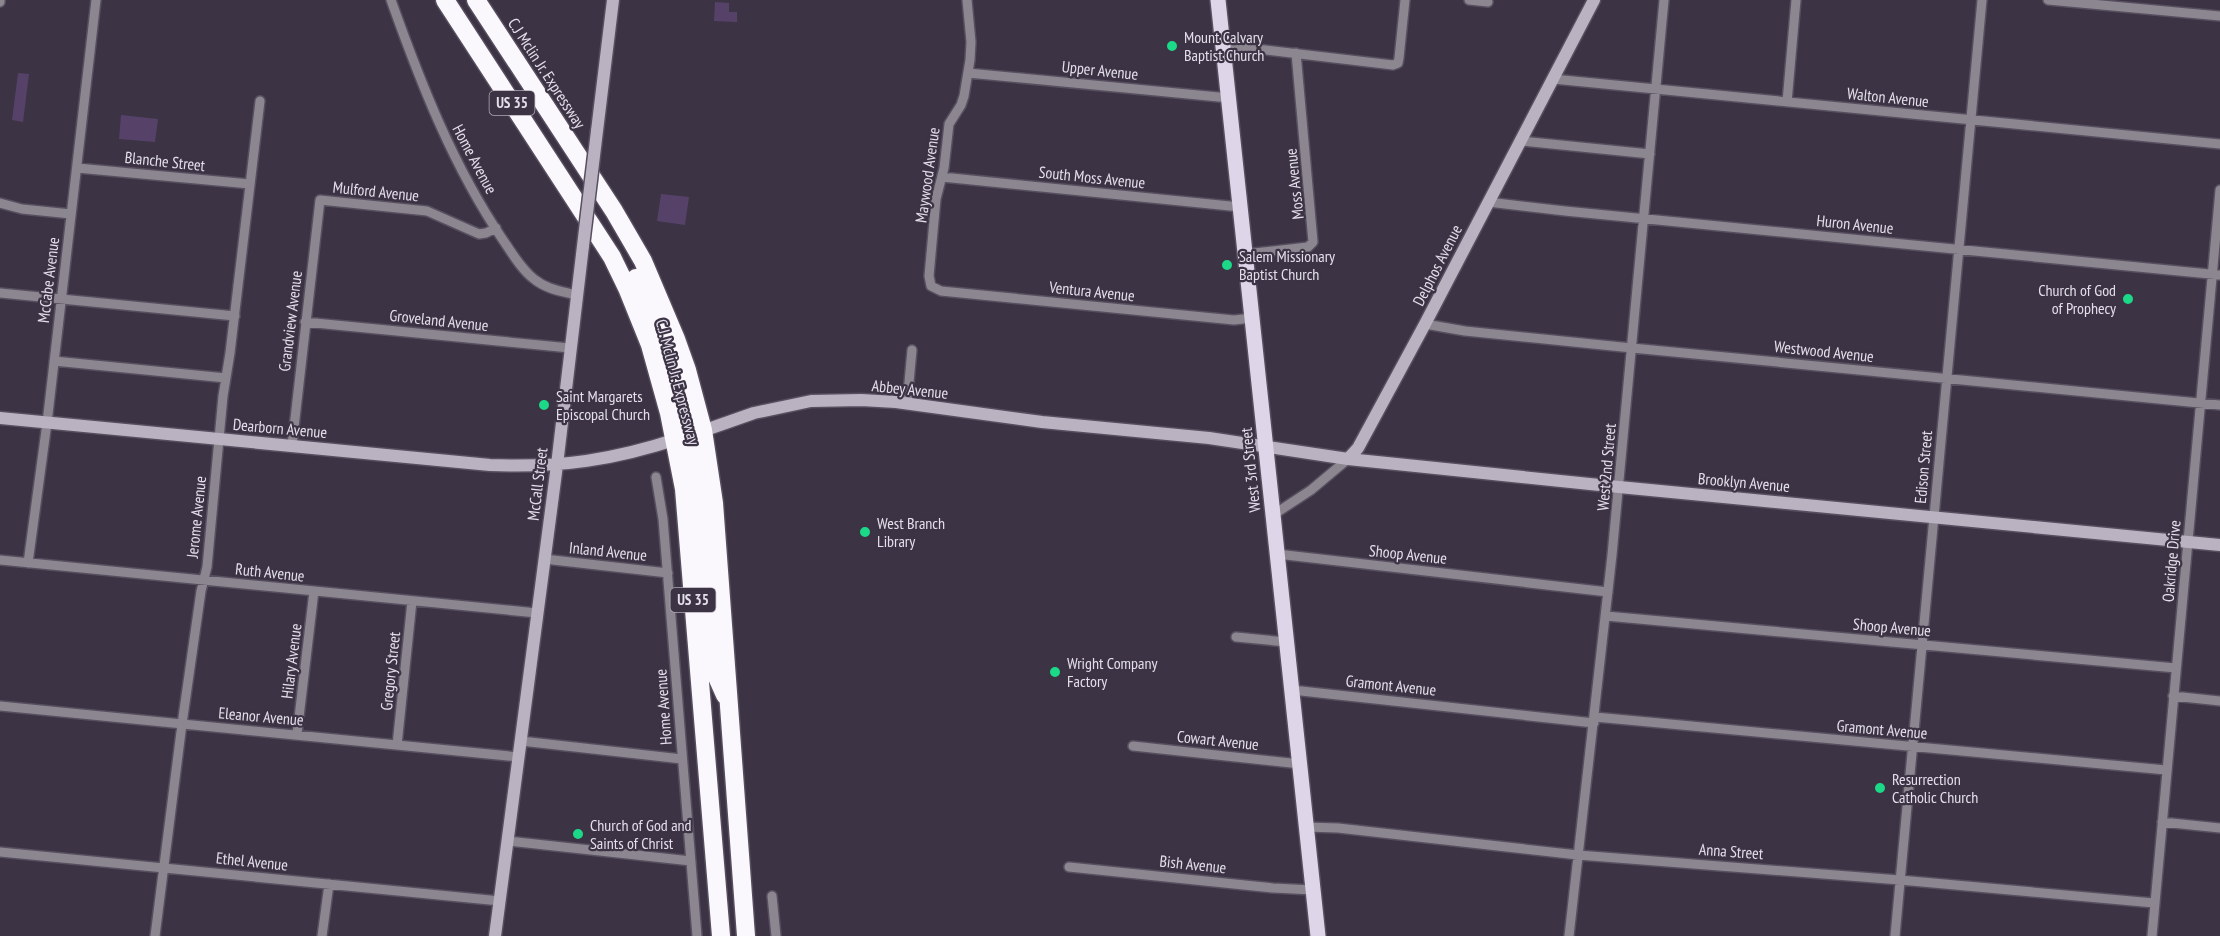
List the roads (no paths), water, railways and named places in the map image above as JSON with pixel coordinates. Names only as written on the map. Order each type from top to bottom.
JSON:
[{"type":"highway","name":"US 35","points":[[445,0],[612,257],[632,272],[648,304],[670,360],[682,399],[689,435]]},
{"type":"highway","name":"C.J Mclin Jr. Expressway","points":[[476,0],[585,168]]},
{"type":"highway","name":"C.J. Mclin Jr. Expressway","points":[[585,168],[637,251],[661,302],[684,360],[689,435],[684,489],[721,936]]},
{"type":"highway","points":[[689,435],[696,487],[712,666],[729,703],[746,936]]},
{"type":"main road","name":"West 3rd Street","points":[[1218,0],[1318,936]]},
{"type":"street","name":"McCabe Avenue","points":[[28,563],[47,423],[96,0]]},
{"type":"street","name":"Home Avenue","points":[[391,0],[431,107],[462,172],[496,228],[526,273],[546,287],[576,295]]},
{"type":"street","name":"McCall Street","points":[[495,936],[557,465],[613,0]]},
{"type":"street","name":"Maywood Avenue","points":[[931,286],[929,282],[936,199],[942,177],[949,124],[961,105],[968,73],[970,42],[967,0]]},
{"type":"street","points":[[1223,45],[1296,52],[1393,66],[1396,64],[1405,0]]},
{"type":"street","points":[[1469,0],[1488,2]]},
{"type":"street","name":"Delphos Avenue","points":[[1273,515],[1311,490],[1358,448],[1594,0]]},
{"type":"street","name":"West 2nd Street","points":[[1569,936],[1606,616],[1664,0]]},
{"type":"street","points":[[1787,102],[1796,0]]},
{"type":"street","name":"Edison Street","points":[[1895,936],[1982,0]]},
{"type":"street","points":[[2048,0],[2220,16]]},
{"type":"street","name":"Moss Avenue","points":[[1245,254],[1308,247],[1313,242],[1296,52]]},
{"type":"street","name":"Upper Avenue","points":[[968,73],[1228,98]]},
{"type":"street","name":"Walton Avenue","points":[[1554,79],[2220,144]]},
{"type":"street","name":"Jerome Avenue","points":[[155,936],[182,724],[203,580],[207,567],[219,439],[260,101]]},
{"type":"street","points":[[1521,141],[1650,154]]},
{"type":"street","name":"Blanche Street","points":[[77,168],[250,184]]},
{"type":"street","name":"South Moss Avenue","points":[[942,177],[1240,207]]},
{"type":"street","name":"Oakridge Drive","points":[[2152,936],[2201,403],[2216,274],[2220,190]]},
{"type":"street","name":"Mulford Avenue","points":[[320,200],[427,211],[479,234],[496,228]]},
{"type":"street","name":"Grandview Avenue","points":[[292,445],[320,200]]},
{"type":"street","name":"Huron Avenue","points":[[1488,202],[2216,274]]},
{"type":"street","points":[[0,203],[22,209],[71,214]]},
{"type":"street","name":"Ventura Avenue","points":[[931,286],[941,291],[1065,304],[1234,320],[1252,318]]},
{"type":"street","points":[[0,293],[235,316]]},
{"type":"street","name":"Groveland Avenue","points":[[305,322],[570,348]]},
{"type":"street","name":"Westwood Avenue","points":[[1425,324],[1465,331],[2220,405]]},
{"type":"street","points":[[907,404],[912,350]]},
{"type":"street","points":[[54,361],[226,378]]},
{"type":"street","name":"Abbey Avenue","points":[[557,465],[623,456],[754,413],[811,401],[861,400],[907,404],[1042,422],[1187,435],[1266,446]]},
{"type":"street","name":"Dearborn Avenue","points":[[0,418],[490,465],[557,465]]},
{"type":"street","name":"Brooklyn Avenue","points":[[1266,446],[1348,459],[2220,545]]},
{"type":"street","name":"Home Avenue","points":[[656,477],[668,573],[697,936]]},
{"type":"street","name":"Shoop Avenue","points":[[1277,554],[1608,592]]},
{"type":"street","name":"Inland Avenue","points":[[544,559],[668,573]]},
{"type":"street","name":"Ruth Avenue","points":[[0,560],[537,613]]},
{"type":"street","name":"Hilary Avenue","points":[[297,734],[315,591]]},
{"type":"street","name":"Gregory Street","points":[[397,745],[412,601]]},
{"type":"street","name":"Shoop Avenue","points":[[1606,616],[2176,668]]},
{"type":"street","points":[[1236,637],[1286,642]]},
{"type":"street","name":"Gramont Avenue","points":[[1292,690],[1594,720],[2166,770]]},
{"type":"street","points":[[2173,696],[2220,701]]},
{"type":"street","name":"Eleanor Avenue","points":[[0,706],[519,757]]},
{"type":"street","points":[[521,741],[682,759]]},
{"type":"street","name":"Cowart Avenue","points":[[1133,746],[1299,764]]},
{"type":"street","points":[[2162,822],[2220,828]]},
{"type":"street","name":"Anna Street","points":[[1306,827],[1338,828],[1578,855],[1900,880],[2154,903]]},
{"type":"street","points":[[508,841],[691,861]]},
{"type":"street","name":"Ethel Avenue","points":[[0,852],[500,901]]},
{"type":"street","name":"Bish Avenue","points":[[1069,867],[1313,890]]},
{"type":"street","points":[[322,936],[329,884]]},
{"type":"street","points":[[772,896],[776,936]]},
{"type":"place","name":"Mount Calvary Baptist Church","points":[[1172,46]]},
{"type":"place","name":"Salem Missionary Baptist Church","points":[[1227,265]]},
{"type":"place","name":"Church of God of Prophecy","points":[[2128,299]]},
{"type":"place","name":"Saint Margarets Episcopal Church","points":[[544,405]]},
{"type":"place","name":"West Branch Library","points":[[865,532]]},
{"type":"place","name":"Wright Company Factory","points":[[1055,672]]},
{"type":"place","name":"Resurrection Catholic Church","points":[[1880,788]]},
{"type":"place","name":"Church of God and Saints of Christ","points":[[578,834]]}]
